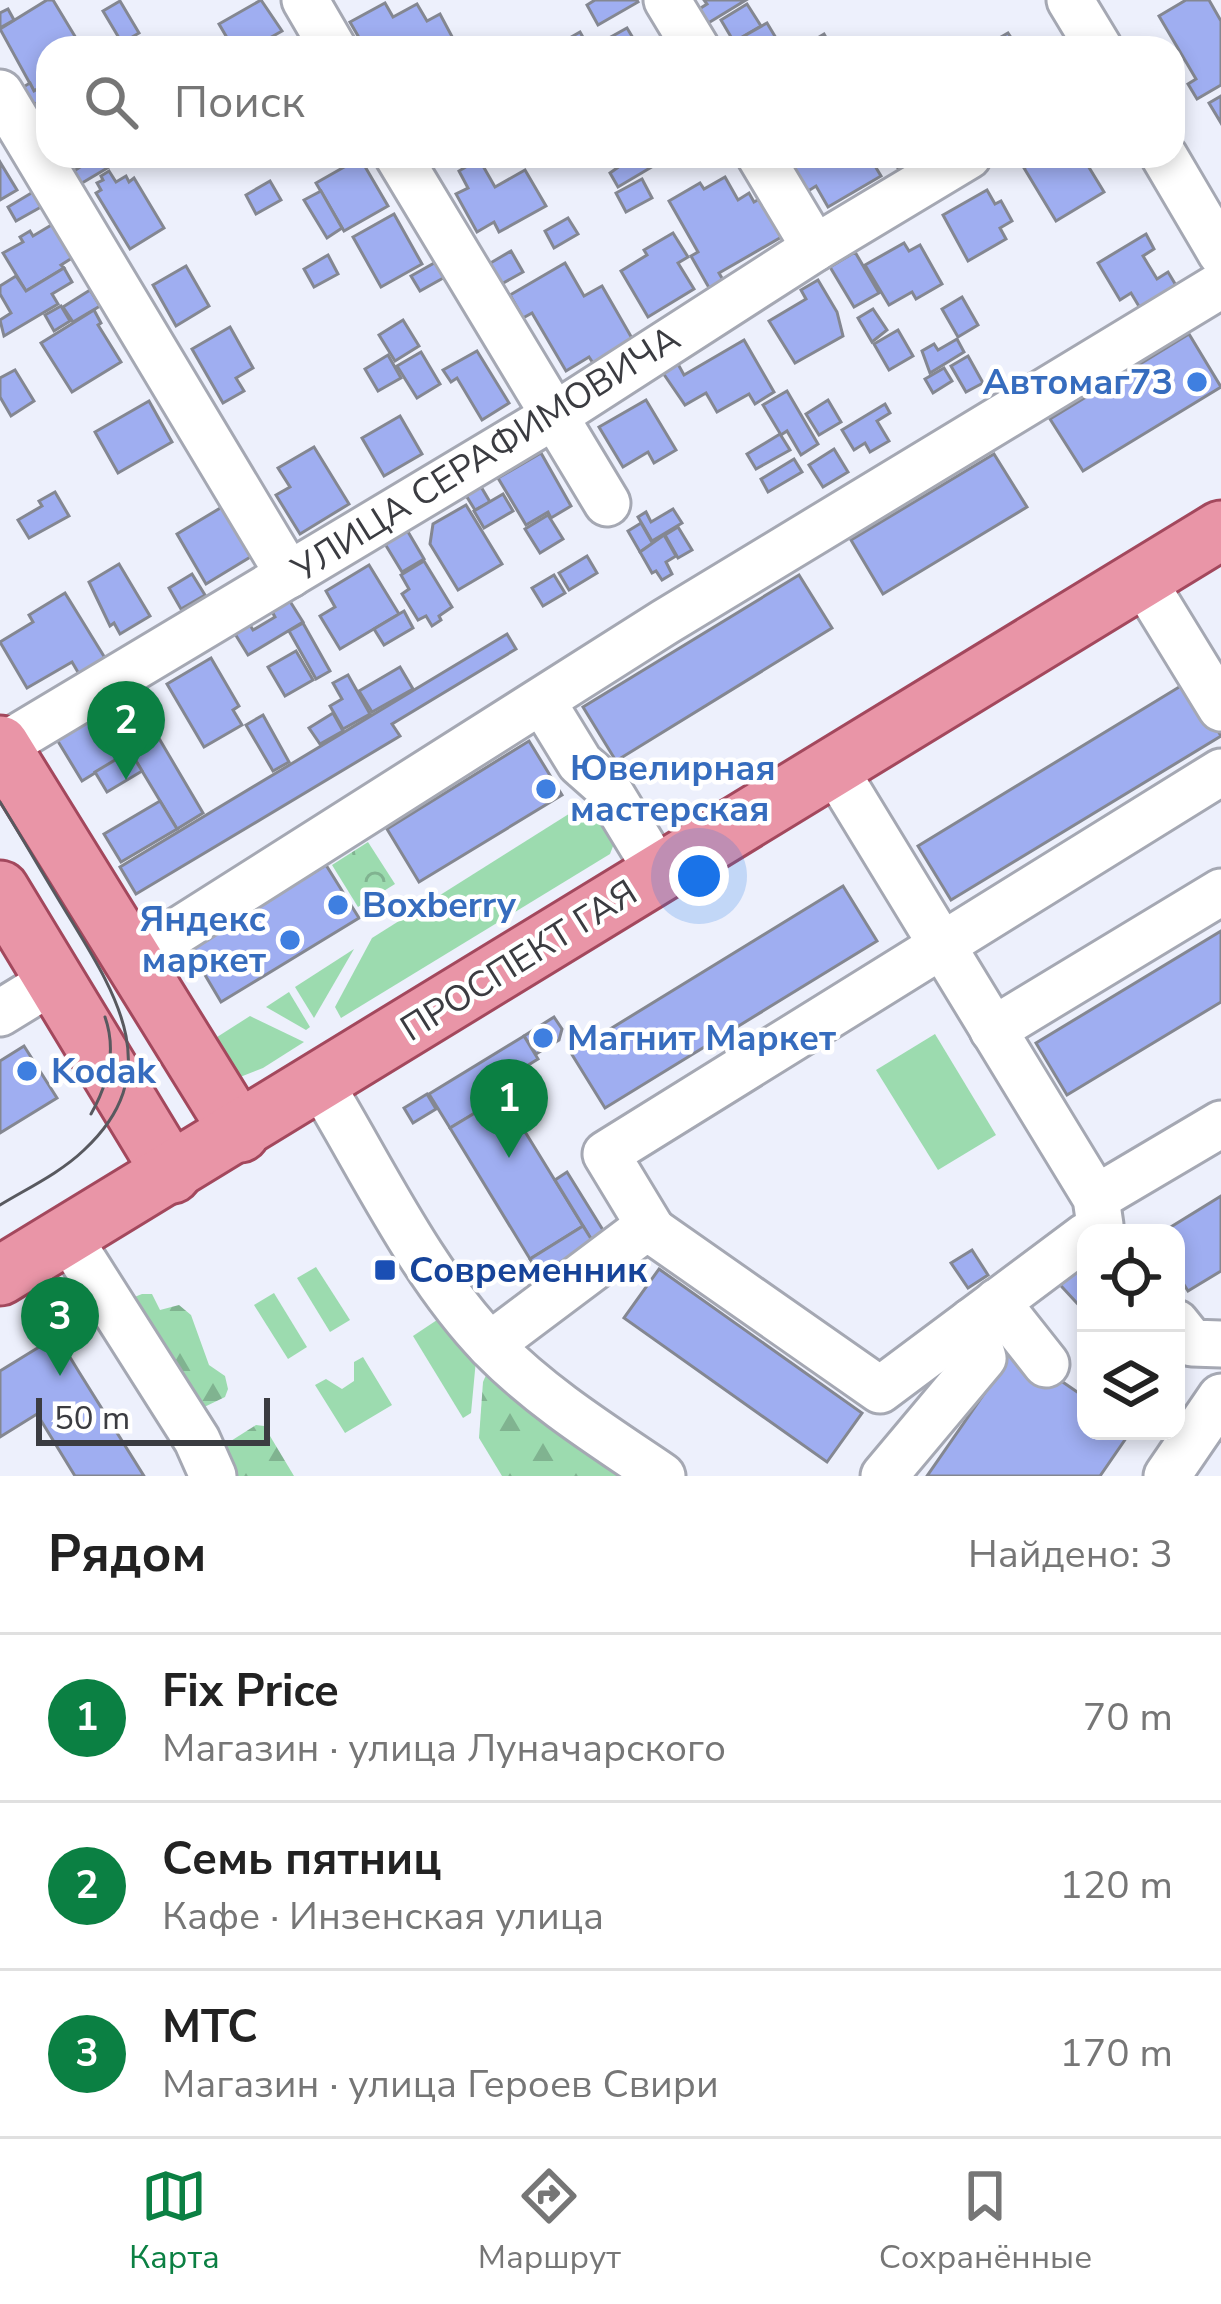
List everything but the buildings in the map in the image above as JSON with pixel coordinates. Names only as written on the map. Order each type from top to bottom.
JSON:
[{"type":"main road","name":"ПРОСПЕКТ ГАЯ","points":[[0,1276],[1221,530]]},
{"type":"main road","points":[[1,746],[240,1133]]},
{"type":"main road","points":[[0,890],[172,1174]]},
{"type":"street","points":[[304,0],[326,36]]},
{"type":"street","points":[[667,0],[689,36]]},
{"type":"street","points":[[1070,0],[1092,36]]},
{"type":"street","points":[[0,92],[36,152]]},
{"type":"street","points":[[46,168],[289,574]]},
{"type":"street","points":[[405,168],[607,503]]},
{"type":"street","points":[[767,168],[815,248]]},
{"type":"street","name":"УЛИЦА СЕРАФИМОВИЧА","points":[[1,746],[554,416],[948,168]]},
{"type":"street","points":[[1170,168],[1221,253]]},
{"type":"street","points":[[132,960],[542,701],[1221,285]]},
{"type":"street","points":[[1142,579],[1221,708]]},
{"type":"street","points":[[542,701],[580,763],[607,786],[660,875]]},
{"type":"street","points":[[834,768],[993,1030],[1095,1224]]},
{"type":"street","points":[[652,1230],[606,1154],[1221,772]]},
{"type":"street","points":[[993,1030],[1221,892]]},
{"type":"street","points":[[0,1013],[55,980]]},
{"type":"street","points":[[320,1083],[444,1287],[490,1345],[571,1414],[662,1476]]},
{"type":"street","points":[[1097,1224],[1221,1124]]},
{"type":"street","points":[[490,1345],[647,1227],[880,1390],[1077,1240]]},
{"type":"street","points":[[67,1235],[196,1440],[213,1476]]},
{"type":"street","points":[[985,1312],[1046,1364]]},
{"type":"street","points":[[884,1476],[982,1358],[985,1312]]},
{"type":"street","points":[[1184,1332],[1192,1342],[1221,1344]]},
{"type":"street","points":[[1167,1476],[1221,1397]]},
{"type":"green space","points":[[591,800],[615,841],[610,854],[341,1018],[335,1007],[372,938]]},
{"type":"green space","points":[[368,842],[395,884],[358,907],[332,865]]},
{"type":"green space","points":[[354,949],[314,1018],[295,987]]},
{"type":"green space","points":[[289,992],[310,1027],[306,1030],[266,1007]]},
{"type":"green space","points":[[250,1016],[304,1042],[235,1079],[203,1046]]},
{"type":"green space","points":[[935,1034],[996,1135],[938,1170],[876,1070]]},
{"type":"green space","points":[[316,1267],[350,1320],[330,1332],[297,1278]]},
{"type":"green space","points":[[274,1293],[307,1347],[288,1359],[254,1305]]},
{"type":"green space","points":[[152,1294],[160,1310],[179,1305],[191,1315],[209,1365],[225,1376],[225,1397],[196,1411],[127,1300]]},
{"type":"green space","points":[[437,1320],[476,1360],[471,1413],[463,1418],[413,1336]]},
{"type":"green space","points":[[363,1357],[392,1405],[345,1433],[315,1385],[326,1379],[342,1389],[354,1381],[354,1362]]},
{"type":"green space","points":[[487,1373],[629,1476],[502,1476],[479,1438]]},
{"type":"green space","points":[[256,1425],[264,1426],[294,1476],[229,1476],[223,1446]]},
{"type":"tram line","points":[[0,802],[104,978],[126,1035],[128,1064],[123,1093],[109,1121],[84,1150],[0,1205]]},
{"type":"tram line","points":[[91,1114],[109,1067],[105,1017]]},
{"type":"place","name":"Автомаг73","points":[[1197,382]]},
{"type":"place","name":"Семь пятниц","points":[[126,780]]},
{"type":"place","name":"Ювелирная мастерская","points":[[546,789]]},
{"type":"place","name":"Boxberry","points":[[338,905]]},
{"type":"place","name":"Яндекс маркет","points":[[290,940]]},
{"type":"place","name":"Магнит Маркет","points":[[543,1038]]},
{"type":"place","name":"Kodak","points":[[27,1071]]},
{"type":"place","name":"Fix Price","points":[[509,1158]]},
{"type":"place","name":"Современник","points":[[385,1270]]},
{"type":"place","name":"МТС","points":[[60,1376]]}]
